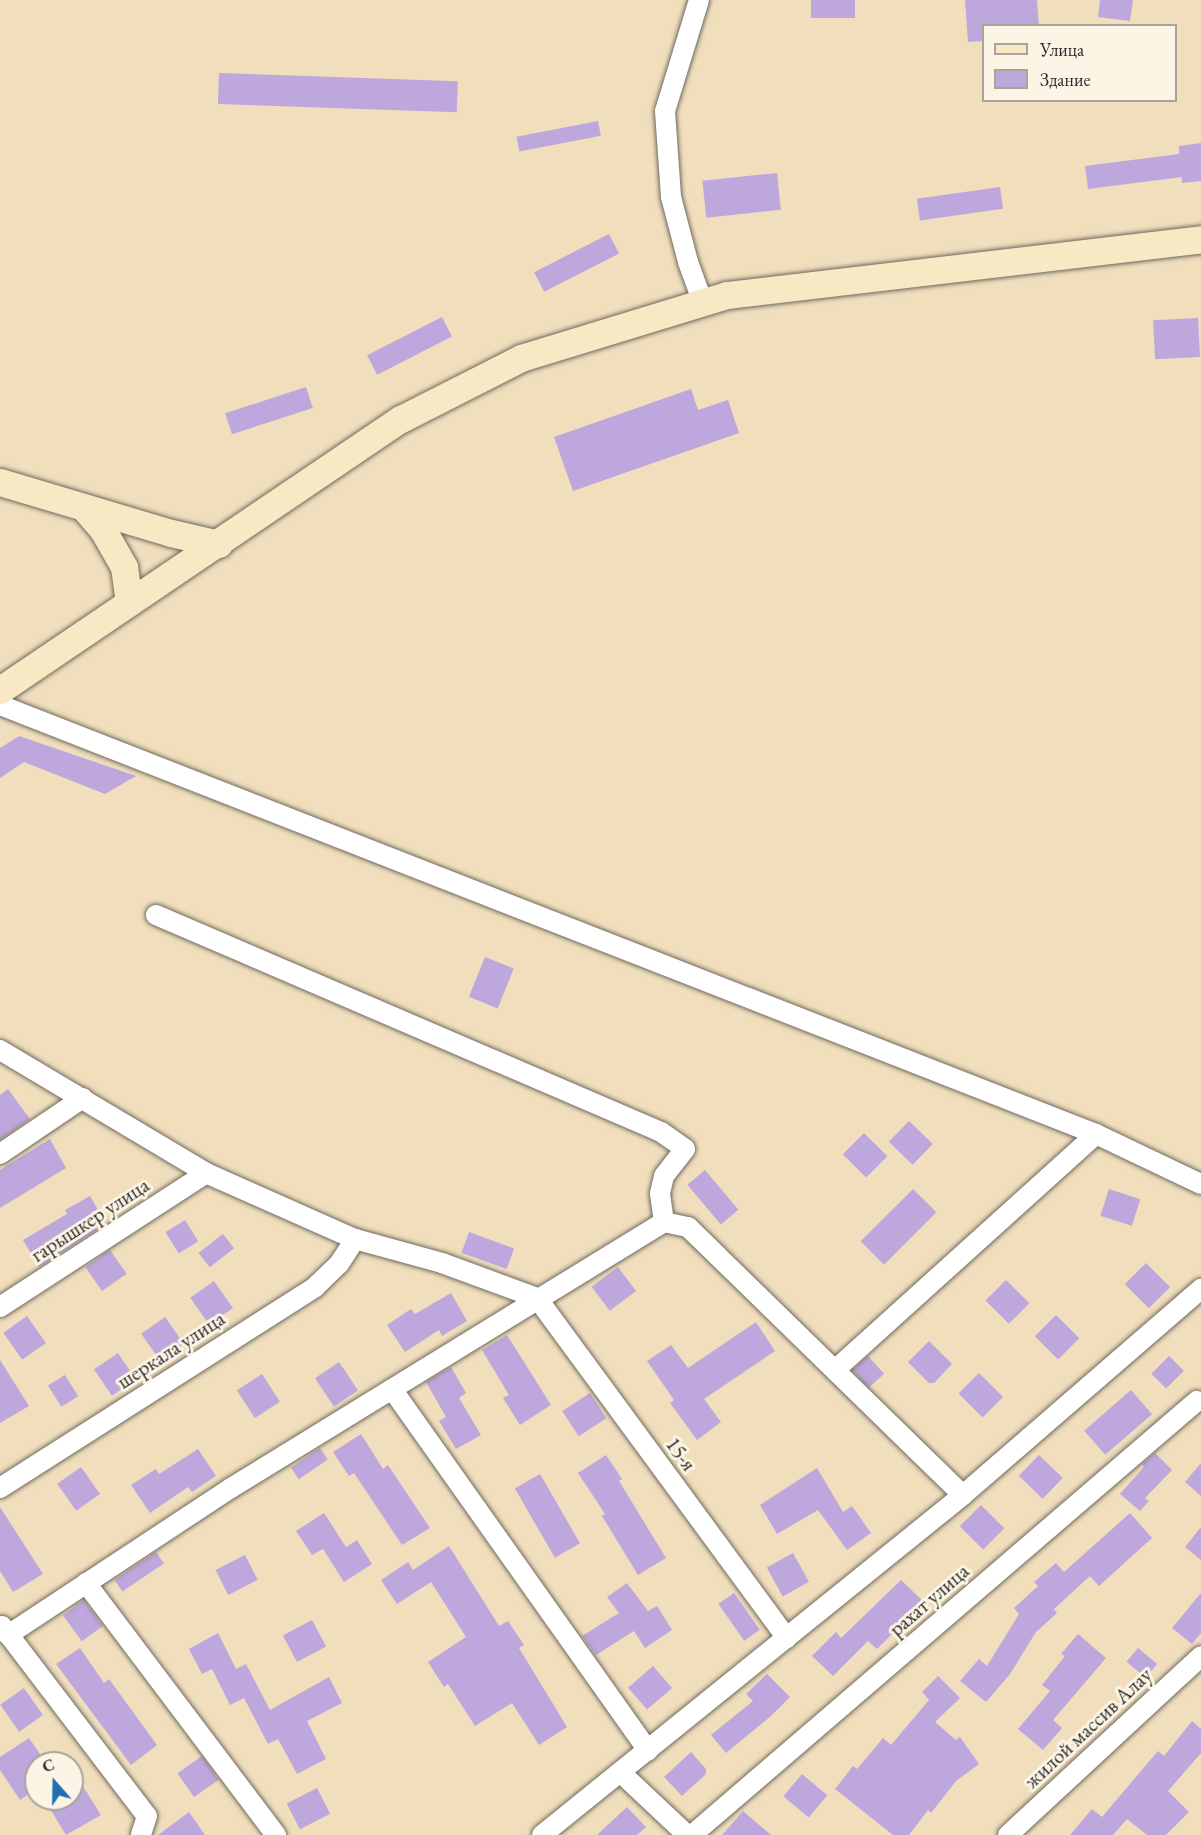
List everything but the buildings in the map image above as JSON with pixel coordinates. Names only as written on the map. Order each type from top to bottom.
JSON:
[{"type":"main road","points":[[0,690],[401,419],[521,358],[727,296],[1201,239]]},
{"type":"main road","points":[[0,482],[171,533],[219,544]]},
{"type":"main road","points":[[84,508],[103,530],[124,567],[129,603]]},
{"type":"street","points":[[699,0],[665,111],[670,197],[688,262],[703,303]]},
{"type":"street","points":[[0,705],[1096,1134],[1201,1184]]},
{"type":"street","points":[[156,915],[661,1132],[685,1149],[664,1176],[660,1194],[664,1222]]},
{"type":"street","points":[[0,1050],[206,1173],[355,1239],[442,1263],[537,1298]]},
{"type":"street","points":[[0,1154],[83,1098]]},
{"type":"street","points":[[835,1370],[1096,1134]]},
{"type":"street","name":"гарышкер улица","points":[[0,1307],[206,1173]]},
{"type":"street","points":[[141,1835],[147,1816],[4,1629],[86,1583],[231,1488],[664,1222],[688,1227],[963,1495]]},
{"type":"street","name":"шеркала улица","points":[[0,1488],[315,1287],[339,1264],[355,1239]]},
{"type":"street","points":[[542,1835],[963,1495],[1201,1288]]},
{"type":"street","name":"15-я","points":[[537,1298],[787,1638]]},
{"type":"street","points":[[392,1389],[648,1750]]},
{"type":"street","name":"рахат улица","points":[[692,1835],[1197,1401]]},
{"type":"street","points":[[86,1583],[276,1835]]},
{"type":"street","name":"жилой массив Алау","points":[[1008,1835],[1201,1656]]},
{"type":"street","points":[[620,1772],[687,1835]]}]
